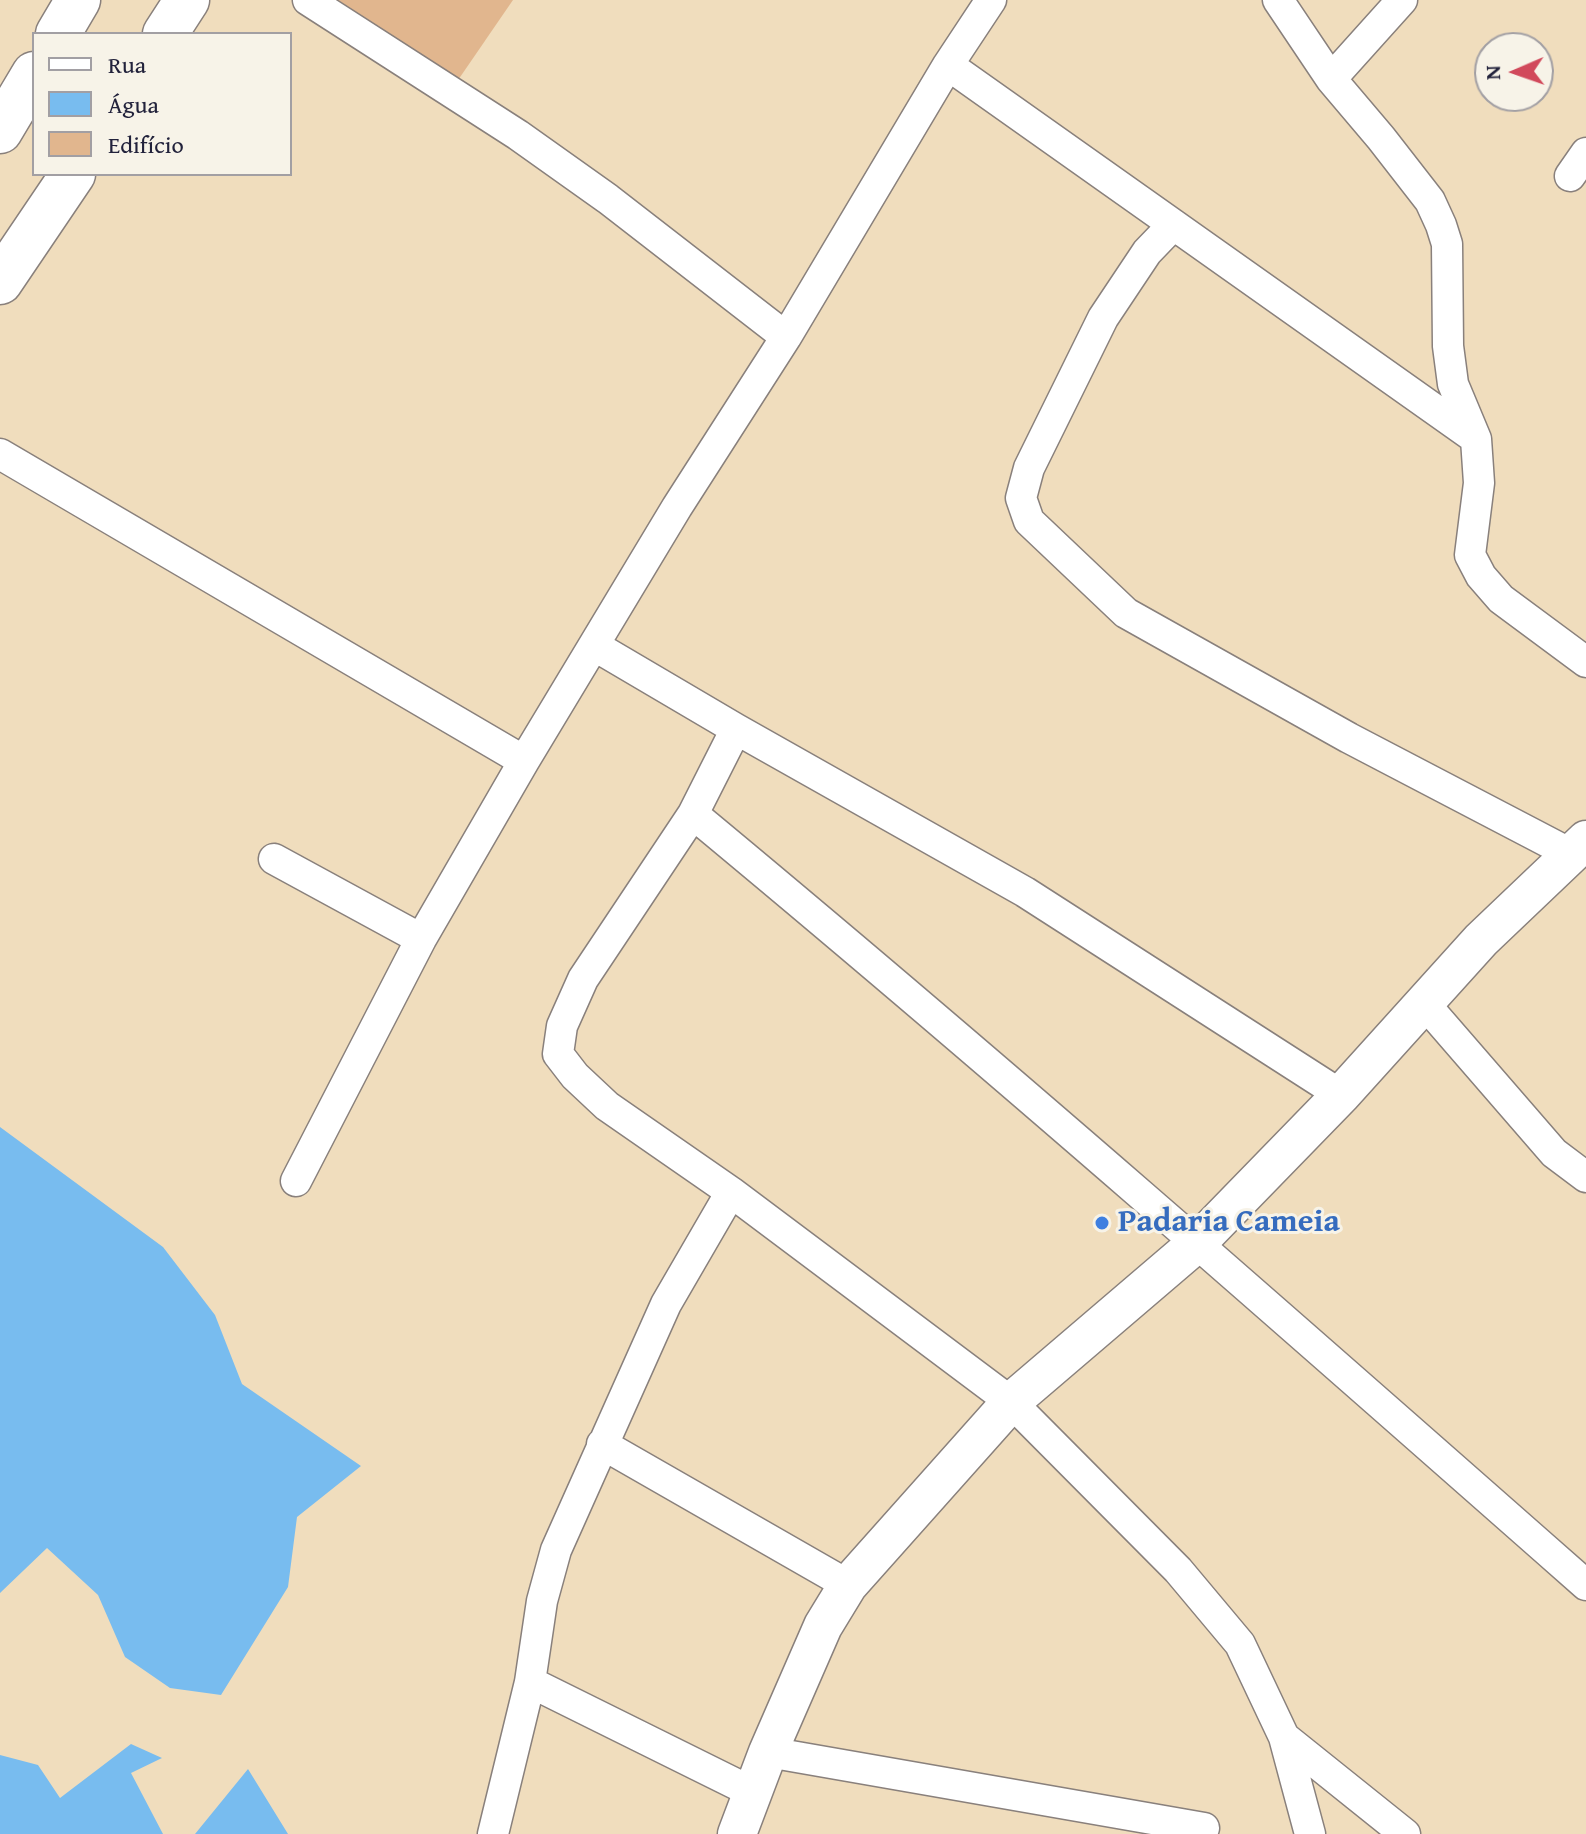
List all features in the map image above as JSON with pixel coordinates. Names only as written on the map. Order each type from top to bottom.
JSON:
[{"type":"highway","points":[[59,32],[78,0]]},
{"type":"highway","points":[[166,32],[187,0]]},
{"type":"highway","points":[[0,131],[32,77]]},
{"type":"highway","points":[[0,282],[72,176]]},
{"type":"street","points":[[308,0],[518,135],[608,199],[786,337]]},
{"type":"street","points":[[296,1181],[421,939],[524,761],[677,507],[786,337],[948,65],[991,0]]},
{"type":"street","points":[[1278,0],[1331,79],[1430,201],[1441,225],[1447,244],[1448,346],[1453,384],[1476,439],[1479,483],[1470,555],[1481,576],[1501,599],[1586,662]]},
{"type":"street","points":[[1331,79],[1402,0]]},
{"type":"street","points":[[948,65],[1476,439]]},
{"type":"street","points":[[737,1834],[768,1752],[823,1626],[848,1585],[1011,1402],[1197,1243],[1341,1095],[1481,940],[1579,847],[1349,738],[1126,613],[1029,521],[1021,498],[1029,468],[1103,318],[1147,252],[1173,225]]},
{"type":"street","points":[[0,454],[524,761]]},
{"type":"street","points":[[595,646],[1025,892],[1341,1095]]},
{"type":"street","points":[[736,729],[693,814],[583,979],[562,1026],[558,1054],[575,1076],[607,1106],[731,1192],[1011,1402],[1178,1570],[1240,1644],[1284,1737],[1310,1834]]},
{"type":"street","points":[[693,814],[908,993],[1586,1585]]},
{"type":"street","points":[[274,859],[421,939]]},
{"type":"street","points":[[1424,1003],[1554,1153],[1586,1177]]},
{"type":"street","points":[[493,1834],[530,1682],[542,1601],[556,1550],[666,1304],[731,1192]]},
{"type":"street","points":[[602,1444],[848,1585]]},
{"type":"street","points":[[530,1682],[752,1792]]},
{"type":"street","points":[[1284,1737],[1405,1834]]},
{"type":"street","points":[[768,1752],[1204,1828]]},
{"type":"water","points":[[0,1127],[163,1247],[215,1315],[242,1384],[361,1466],[297,1517],[288,1587],[221,1695],[170,1688],[125,1657],[98,1595],[47,1548],[0,1593]]},
{"type":"water","points":[[131,1744],[162,1758],[131,1773],[163,1834],[0,1834],[0,1755],[38,1765],[60,1798]]},
{"type":"water","points":[[248,1769],[288,1834],[195,1834]]},
{"type":"building","points":[[337,0],[513,0],[456,83]]},
{"type":"place","name":"Padaria Cameia","points":[[1102,1223]]}]
